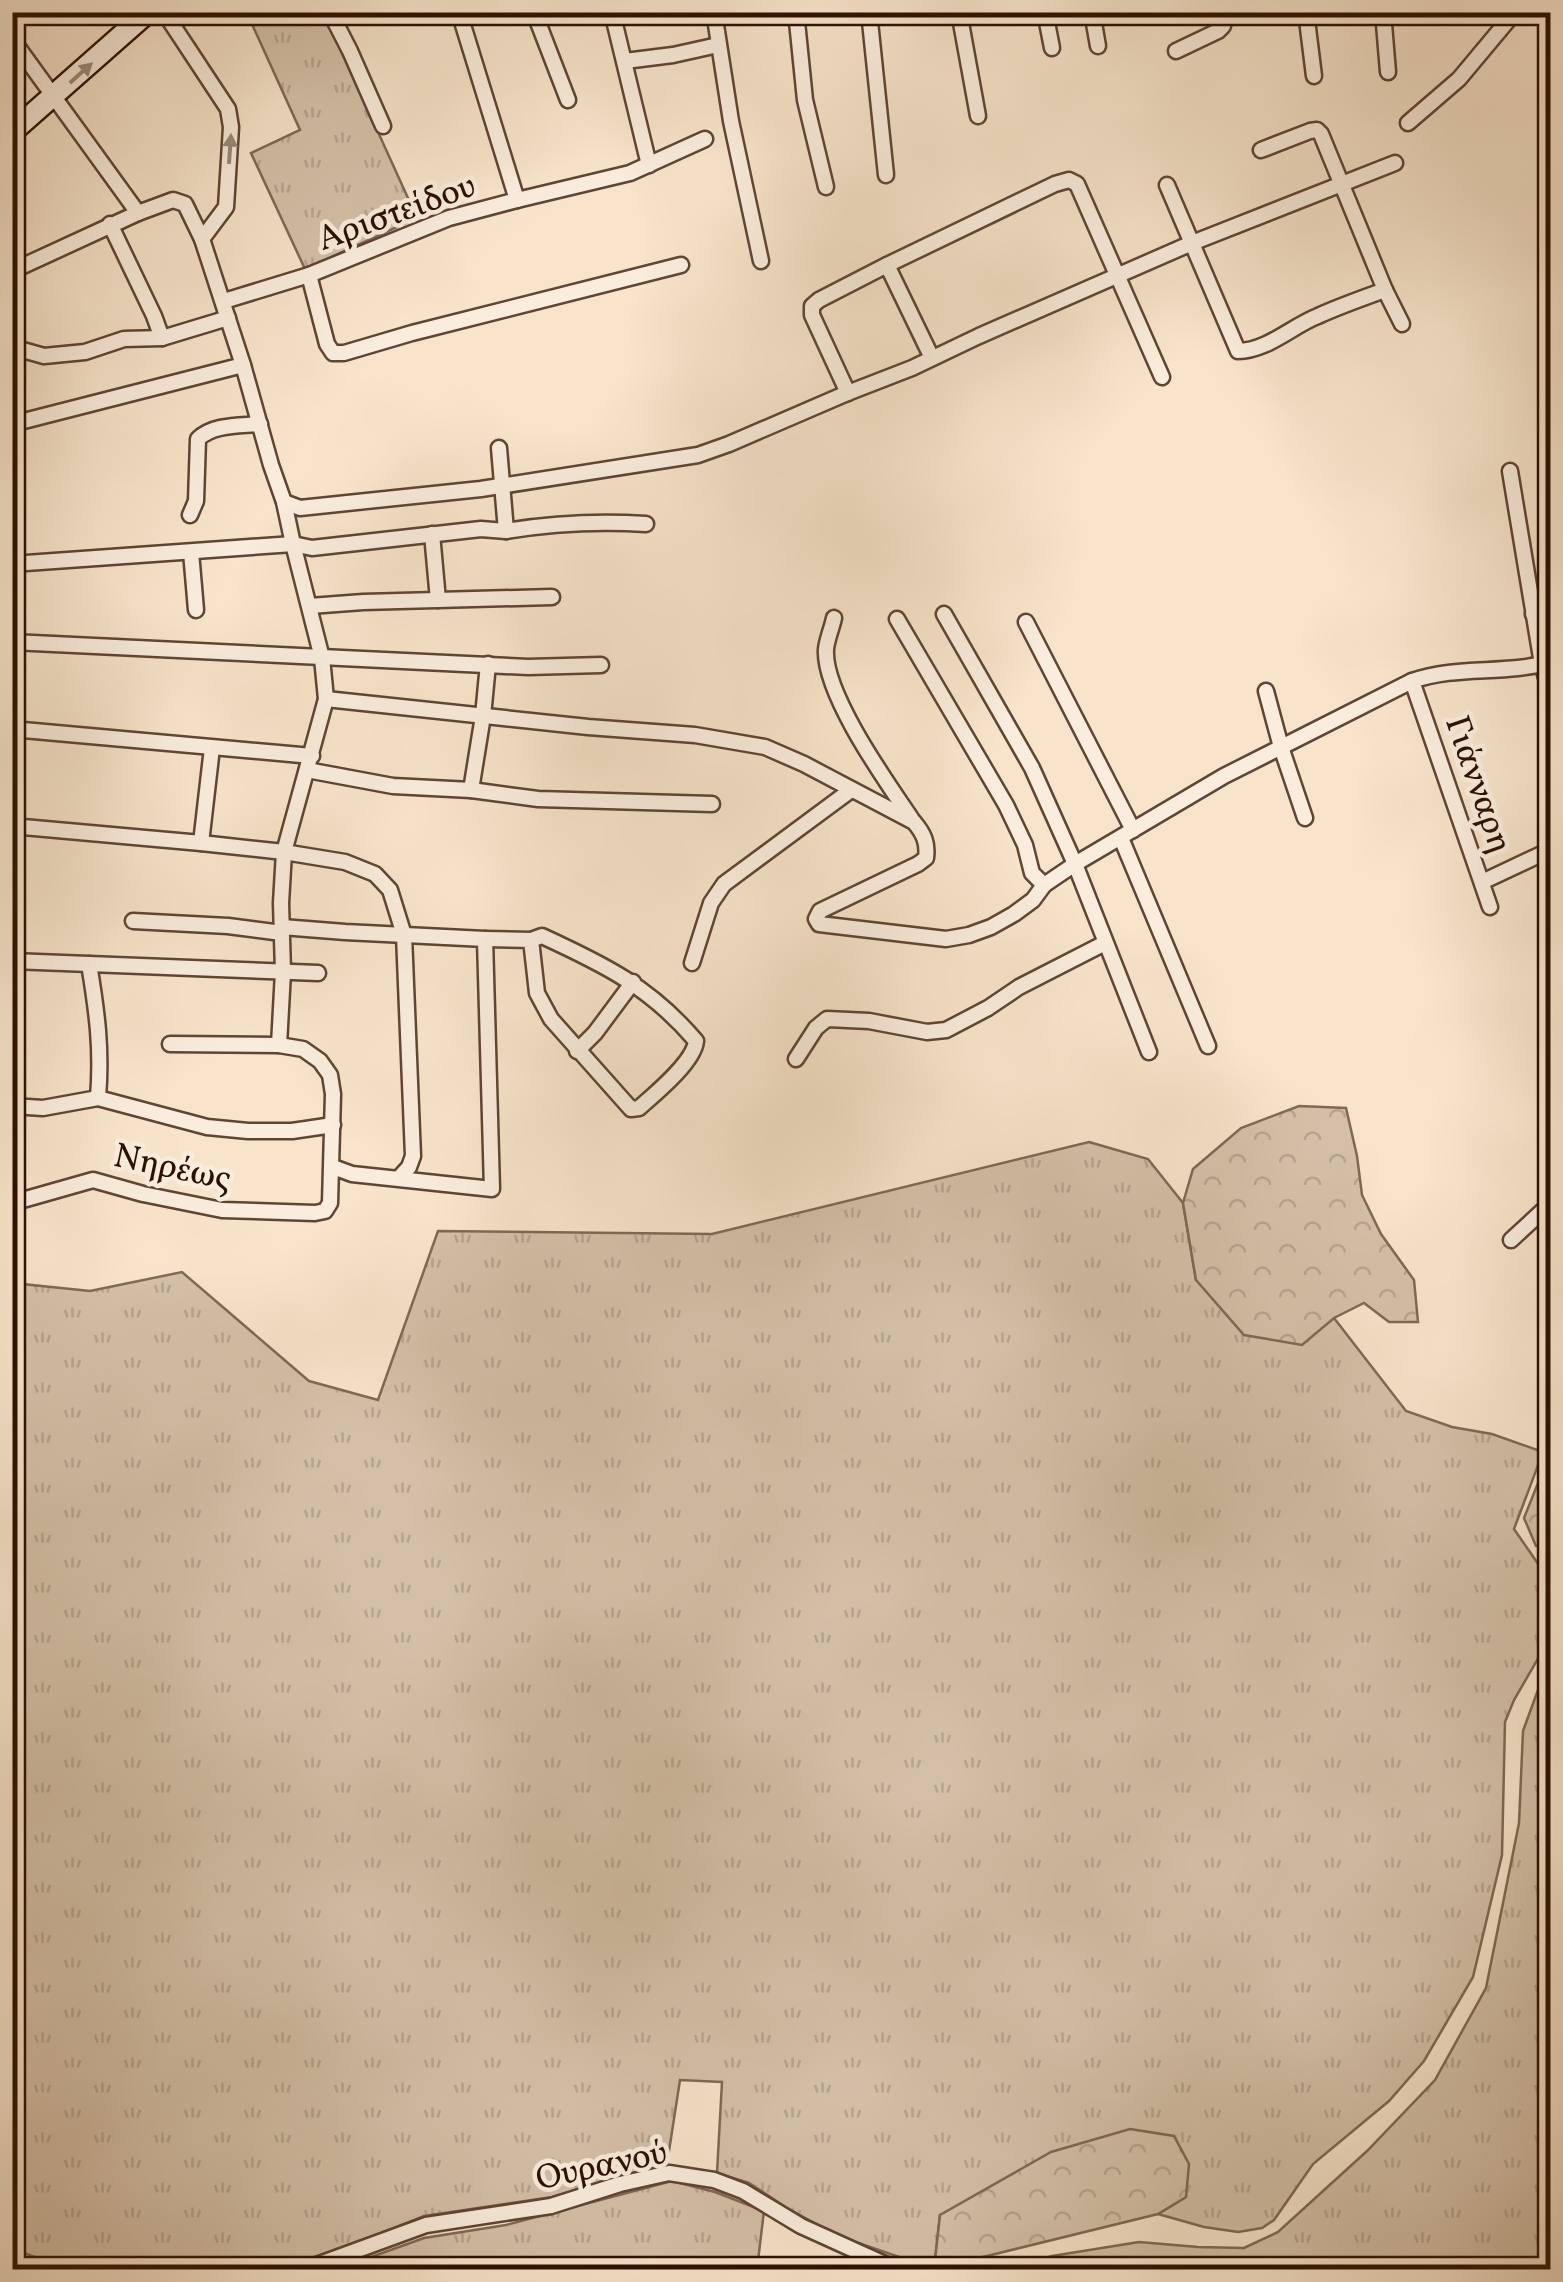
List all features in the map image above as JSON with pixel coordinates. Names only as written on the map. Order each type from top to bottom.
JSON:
[{"type":"main road","points":[[12,132],[148,12]]},
{"type":"street","points":[[164,12],[228,109],[231,126],[226,207],[202,239]]},
{"type":"street","points":[[330,12],[383,126]]},
{"type":"street","name":"Αριστείδου","points":[[224,301],[310,275],[450,218],[516,200],[459,12]]},
{"type":"street","points":[[534,12],[568,100]]},
{"type":"street","points":[[612,12],[649,164]]},
{"type":"street","points":[[714,12],[761,261]]},
{"type":"street","points":[[796,12],[805,100],[826,187]]},
{"type":"street","points":[[869,12],[886,175]]},
{"type":"street","points":[[959,12],[978,116]]},
{"type":"street","points":[[1046,12],[1052,48]]},
{"type":"street","points":[[1092,12],[1098,46]]},
{"type":"street","points":[[1176,51],[1218,32],[1225,12]]},
{"type":"street","points":[[1306,12],[1314,76]]},
{"type":"street","points":[[1383,12],[1388,72]]},
{"type":"street","points":[[1408,123],[1459,79],[1515,12]]},
{"type":"street","points":[[12,39],[138,213]]},
{"type":"street","points":[[625,61],[718,45]]},
{"type":"street","points":[[1262,150],[1316,130],[1321,134],[1402,324]]},
{"type":"street","points":[[516,200],[613,178],[705,140]]},
{"type":"street","points":[[284,502],[300,508],[500,486],[698,454],[932,358],[1192,243],[1395,163]]},
{"type":"street","points":[[848,393],[812,316],[812,306],[818,300],[1069,180],[1077,184],[1162,377]]},
{"type":"street","points":[[1167,185],[1238,350],[1282,336],[1314,317],[1385,290]]},
{"type":"street","points":[[12,272],[110,224],[173,200],[185,204],[224,301],[284,502],[322,658],[326,699],[284,852],[284,972],[279,1046]]},
{"type":"street","points":[[110,224],[162,338]]},
{"type":"street","points":[[310,275],[327,344],[332,353],[344,353],[681,265]]},
{"type":"street","points":[[888,265],[932,358]]},
{"type":"street","points":[[12,348],[44,356],[85,352],[124,339],[162,338],[228,318]]},
{"type":"street","points":[[12,424],[243,364]]},
{"type":"street","points":[[190,515],[196,502],[198,439],[205,432],[260,424]]},
{"type":"street","points":[[499,448],[506,531]]},
{"type":"street","points":[[1510,471],[1550,691]]},
{"type":"street","points":[[12,564],[292,544],[312,548],[565,522],[646,524]]},
{"type":"street","points":[[432,534],[438,600]]},
{"type":"street","points":[[191,552],[196,610]]},
{"type":"street","points":[[310,606],[552,598]]},
{"type":"street","points":[[1534,614],[1550,609]]},
{"type":"street","points":[[944,614],[1032,768],[1075,864],[1148,1052]]},
{"type":"street","points":[[834,618],[826,651],[842,706],[924,834],[927,849],[926,858],[918,864],[820,911],[816,919],[819,924],[946,939],[970,936],[1014,914],[1033,900],[1044,885],[1075,864],[1224,776],[1412,681],[1434,674],[1546,663]]},
{"type":"street","points":[[897,619],[1006,805],[1032,873],[1044,885]]},
{"type":"street","points":[[1026,622],[1127,834],[1208,1046]]},
{"type":"street","points":[[12,642],[528,668],[601,665]]},
{"type":"street","points":[[471,790],[488,664]]},
{"type":"street","name":"Γιάνναρη","points":[[1412,681],[1490,908]]},
{"type":"street","points":[[1266,691],[1305,818]]},
{"type":"street","points":[[326,699],[695,735],[765,747],[914,822]]},
{"type":"street","points":[[12,729],[212,748],[309,763],[393,786],[604,803],[712,804]]},
{"type":"street","points":[[201,842],[212,748]]},
{"type":"street","points":[[692,963],[712,903],[724,884],[850,790]]},
{"type":"street","points":[[12,826],[284,852],[345,862],[374,874],[390,890],[404,935],[413,1156],[399,1178]]},
{"type":"street","points":[[1482,882],[1550,850]]},
{"type":"street","points":[[133,921],[485,939],[531,940],[542,936],[634,982],[696,1041],[696,1049],[688,1059],[650,1098],[631,1109]]},
{"type":"street","points":[[170,1044],[303,1049],[320,1061],[330,1075],[332,1167],[352,1174],[492,1189],[485,939]]},
{"type":"street","points":[[531,940],[537,994],[551,1019],[644,1124]]},
{"type":"street","points":[[796,1059],[816,1028],[827,1020],[870,1021],[927,1032],[946,1030],[1106,942]]},
{"type":"street","points":[[12,962],[318,973]]},
{"type":"street","points":[[89,964],[101,1059],[98,1098]]},
{"type":"street","points":[[577,1050],[634,982]]},
{"type":"street","points":[[12,1106],[43,1108],[98,1098],[207,1127],[248,1132],[333,1125]]},
{"type":"street","name":"Νηρέως","points":[[13,1201],[93,1180],[222,1210],[315,1213],[326,1210],[330,1203],[332,1167]]},
{"type":"street","points":[[1511,1240],[1550,1204]]},
{"type":"street","name":"Ουρανού","points":[[304,2270],[426,2225],[552,2206],[669,2173],[714,2180],[743,2190],[802,2226],[898,2270]]},
{"type":"green space","points":[[249,12],[324,13],[417,218],[305,269],[251,153],[300,130]]},
{"type":"green space","points":[[1299,1106],[1346,1108],[1362,1195],[1381,1234],[1414,1280],[1418,1322],[1389,1322],[1364,1303],[1334,1318],[1302,1345],[1244,1335],[1196,1280],[1183,1203],[1193,1169],[1241,1128]]},
{"type":"green space","points":[[1089,1142],[1148,1159],[1183,1203],[1196,1280],[1301,1344],[1334,1318],[1406,1411],[1543,1452],[1514,1529],[1550,1581],[1550,1638],[1505,1722],[1502,1855],[1473,1977],[1424,2061],[1389,2101],[1313,2164],[1274,2220],[1262,2228],[1238,2232],[1158,2214],[1186,2197],[940,2215],[934,2269],[838,2236],[749,2183],[717,2173],[722,2082],[680,2080],[667,2164],[552,2197],[424,2216],[278,2269],[67,2269],[13,2249],[12,1283],[90,1291],[182,1272],[309,1381],[378,1400],[438,1231],[712,1234]]},
{"type":"green space","points":[[1550,1453],[1550,1547],[1536,1546],[1524,1518]]},
{"type":"green space","points":[[1550,1668],[1550,2269],[1006,2269],[1052,2256],[1139,2242],[1244,2248],[1278,2232],[1367,2151],[1435,2080],[1486,1988],[1519,1823],[1523,1731],[1542,1679]]},
{"type":"green space","points":[[1130,2129],[1174,2136],[1189,2164],[1186,2197],[1158,2214],[934,2269],[940,2215],[1051,2152]]},
{"type":"green space","points":[[672,2181],[764,2211],[757,2269],[335,2270],[424,2238],[506,2225]]}]
